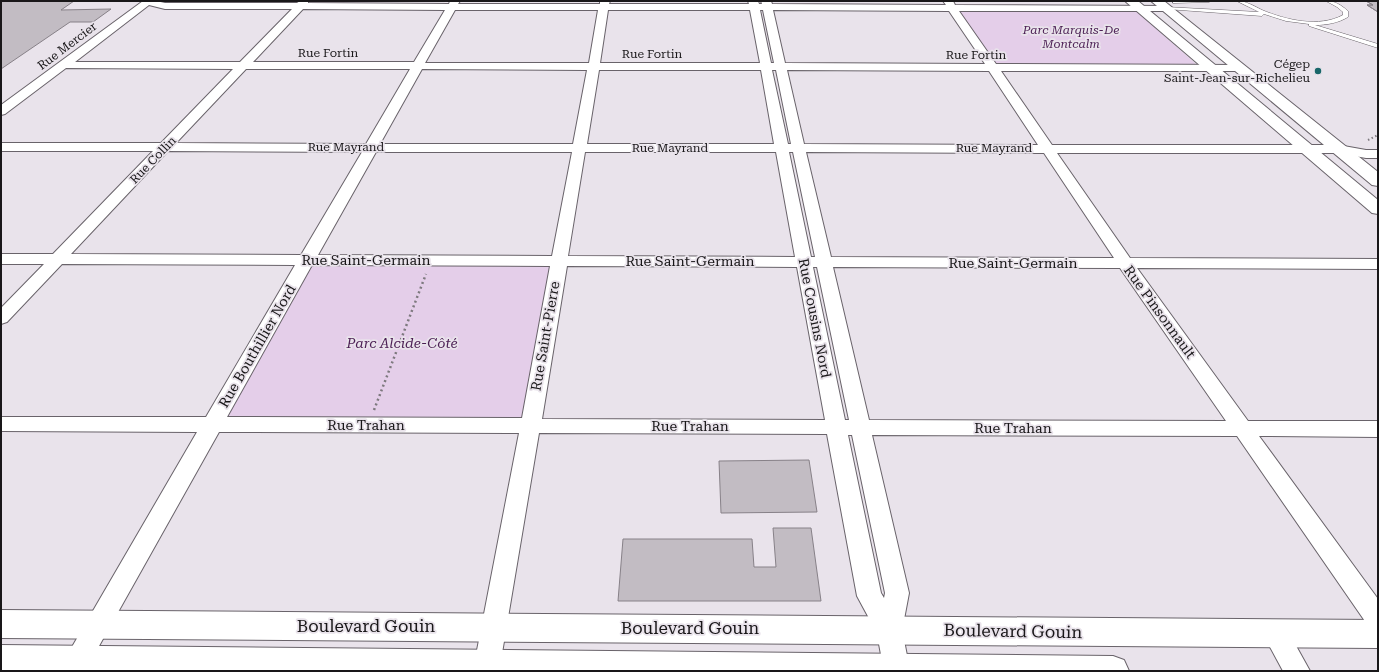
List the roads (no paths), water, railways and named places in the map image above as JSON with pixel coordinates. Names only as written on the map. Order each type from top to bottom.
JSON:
[{"type":"street","points":[[149,2],[164,1]]},
{"type":"street","points":[[149,2],[165,6],[302,4],[762,3],[1160,4],[1378,181]]},
{"type":"street","name":"Rue Mercier","points":[[1,111],[149,2]]},
{"type":"street","name":"Rue Cousins Nord","points":[[762,3],[790,148],[804,262],[869,596],[889,630],[897,670]]},
{"type":"street","name":"Rue Collin","points":[[1,318],[302,4]]},
{"type":"street","name":"Rue Bouthillier Nord","points":[[74,666],[454,4]]},
{"type":"street","name":"Rue Saint-Pierre","points":[[487,667],[604,4]]},
{"type":"street","name":"Rue Pinsonnault","points":[[950,4],[1125,263],[1244,428],[1378,619]]},
{"type":"street","points":[[1134,4],[1378,209]]},
{"type":"street","name":"Rue Fortin","points":[[63,65],[1240,68]]},
{"type":"street","name":"Rue Mayrand","points":[[1338,149],[1354,145],[1378,145]]},
{"type":"street","name":"Rue Mayrand","points":[[1,147],[1338,149],[1366,154],[1378,154]]},
{"type":"street","name":"Rue Cousins Nord","points":[[790,148],[824,262],[897,594],[889,630]]},
{"type":"street","name":"Rue Saint-Germain","points":[[1,259],[1378,264]]},
{"type":"street","name":"Rue Trahan","points":[[1,424],[1378,429]]},
{"type":"street","name":"Boulevard Gouin","points":[[1,624],[494,626],[1378,634]]},
{"type":"street","points":[[1276,634],[1297,671]]},
{"type":"street","points":[[1,660],[74,666],[1113,671]]},
{"type":"lane","points":[[1160,4],[1209,1]]},
{"type":"lane","points":[[1239,1],[1269,15]]},
{"type":"lane","points":[[1300,22],[1328,22],[1340,20],[1346,16],[1346,12],[1339,6],[1328,1]]},
{"type":"lane","points":[[1160,4],[1193,9],[1269,15],[1300,22],[1378,46]]},
{"type":"place","name":"Cégep Saint-Jean-sur-Richelieu","points":[[1318,71]]},
{"type":"park label","name":"Parc Marquis-De Montcalm","points":[[1071,37]]},
{"type":"park label","name":"Parc Alcide-Côté","points":[[402,343]]}]
